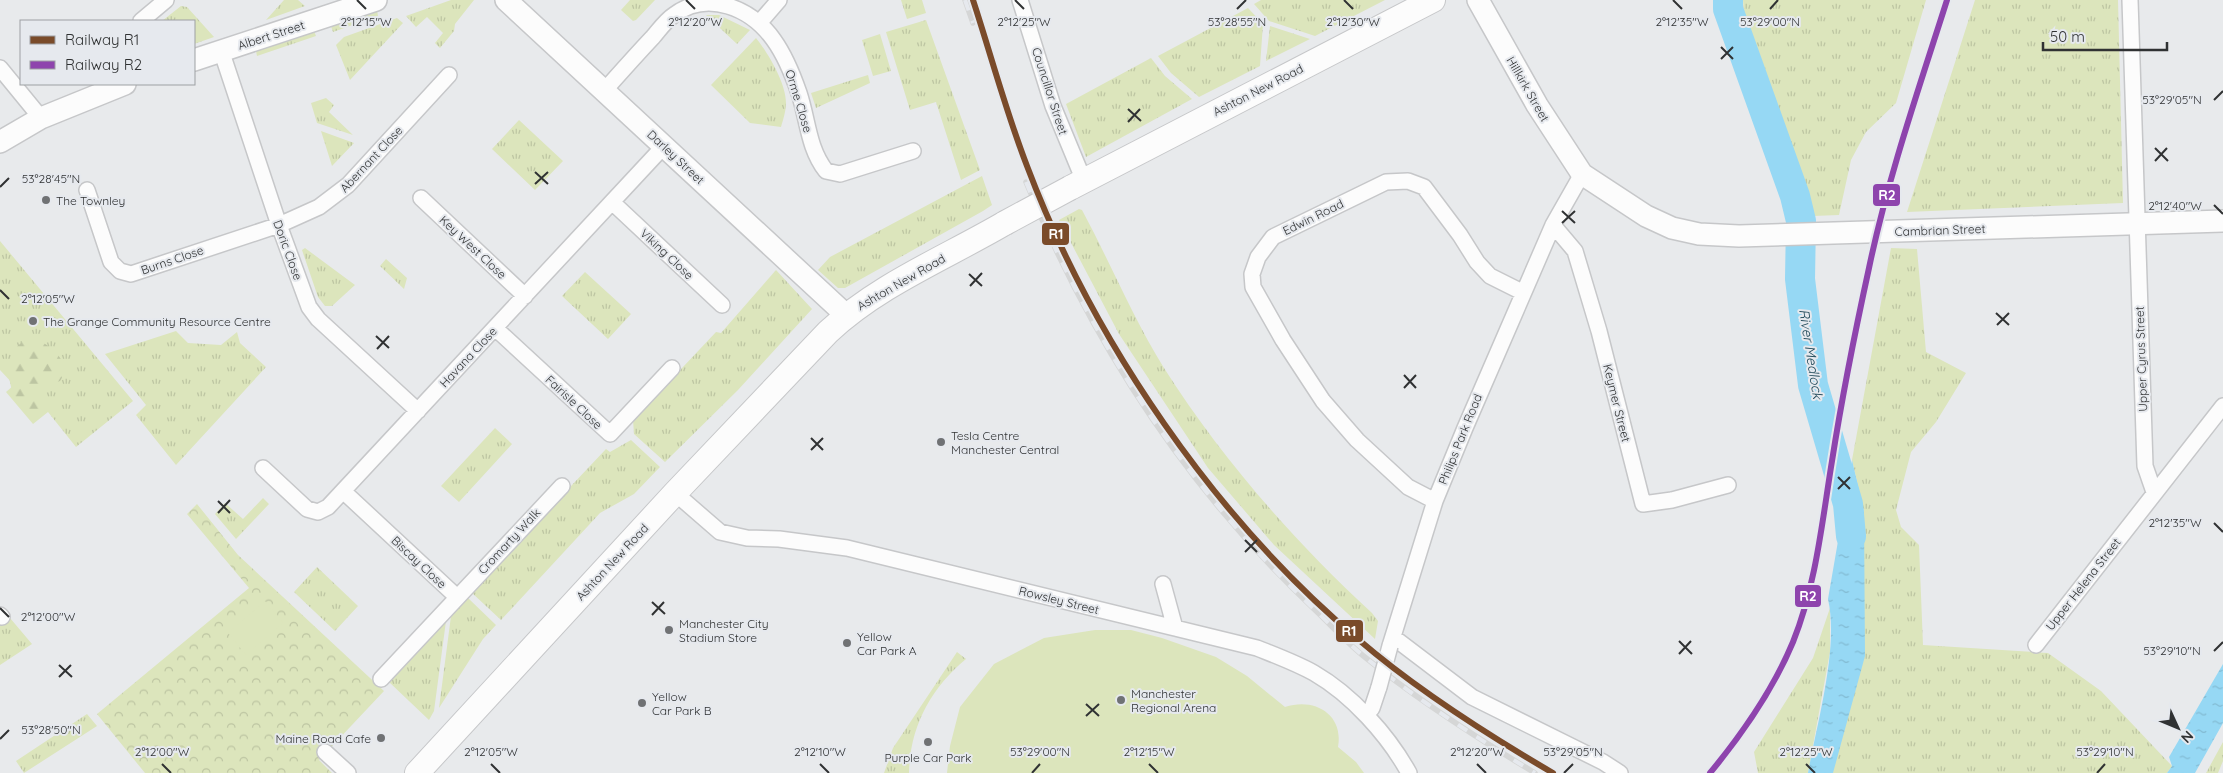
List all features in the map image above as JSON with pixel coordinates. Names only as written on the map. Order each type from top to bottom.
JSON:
[{"type":"main road","name":"Ashton New Road","points":[[417,773],[674,493],[846,315],[868,299],[1005,223],[1433,0]]},
{"type":"street","points":[[142,20],[166,0]]},
{"type":"street","name":"Albert Street","points":[[195,60],[376,0]]},
{"type":"street","name":"Darley Street","points":[[506,0],[846,315]]},
{"type":"street","points":[[760,22],[778,0]]},
{"type":"street","name":"Councillor Street","points":[[1020,0],[1077,185]]},
{"type":"street","name":"Hillkirk Street","points":[[1478,0],[1537,105],[1582,174]]},
{"type":"street","name":"Upper Cyrus Street","points":[[2130,0],[2144,466],[2154,492]]},
{"type":"street","name":"Orme Close","points":[[604,90],[673,15],[697,3],[720,3],[740,10],[760,22],[785,57],[799,94],[816,158],[826,171],[840,174],[912,151]]},
{"type":"street","name":"Doric Close","points":[[221,50],[279,225],[309,307],[318,319],[418,411]]},
{"type":"street","points":[[0,68],[41,118]]},
{"type":"street","name":"Abernant Close","points":[[279,225],[319,207],[334,197],[449,75]]},
{"type":"street","points":[[0,142],[89,90],[119,85]]},
{"type":"street","name":"Havana Close","points":[[263,468],[307,509],[318,512],[328,507],[664,146]]},
{"type":"street","name":"Philips Park Road","points":[[1366,715],[1372,708],[1379,687],[1435,501],[1522,292],[1553,224],[1582,174]]},
{"type":"street","name":"Cambrian Street","points":[[1582,174],[1646,216],[1672,228],[1699,234],[1739,236],[2223,221]]},
{"type":"street","name":"Edwin Road","points":[[1435,501],[1408,487],[1358,440],[1323,401],[1283,340],[1253,287],[1252,274],[1258,257],[1273,237],[1386,182],[1408,181],[1424,187],[1460,235],[1477,262],[1490,276],[1522,292]]},
{"type":"street","name":"Burns Close","points":[[87,190],[111,262],[120,271],[131,274],[279,225]]},
{"type":"street","name":"Key West Close","points":[[421,198],[525,296]]},
{"type":"street","name":"Viking Close","points":[[612,202],[722,305]]},
{"type":"street","name":"Keymer Street","points":[[1553,224],[1576,251],[1643,504],[1672,500],[1728,485]]},
{"type":"street","name":"Fairisle Close","points":[[494,328],[610,434],[672,368]]},
{"type":"street","name":"Upper Helena Street","points":[[2036,645],[2223,406]]},
{"type":"street","name":"Cromarty Walk","points":[[457,597],[562,486]]},
{"type":"street","name":"Biscay Close","points":[[343,491],[457,597],[381,679]]},
{"type":"street","name":"Rowsley Street","points":[[674,493],[720,532],[747,538],[780,539],[847,548],[1257,648],[1297,664],[1335,687],[1366,715],[1410,773]]},
{"type":"street","points":[[1162,584],[1175,628]]},
{"type":"street","points":[[1392,642],[1472,697],[1604,762],[1620,773]]},
{"type":"street","points":[[325,752],[348,773]]},
{"type":"green space","points":[[284,0],[298,0],[305,6],[266,20]]},
{"type":"green space","points":[[451,0],[474,0],[455,24],[454,31],[440,48],[435,43],[443,33],[427,17],[416,27],[406,16]]},
{"type":"green space","points":[[630,0],[655,0],[633,21],[621,10]]},
{"type":"green space","points":[[901,0],[922,0],[926,13],[907,19]]},
{"type":"green space","points":[[1261,0],[1385,0],[1315,36],[1269,21],[1254,4]]},
{"type":"green space","points":[[1743,0],[1926,0],[1896,103],[1866,132],[1851,160],[1839,215],[1813,216],[1802,176],[1745,25]]},
{"type":"green space","points":[[1975,0],[2118,0],[2123,203],[1907,212]]},
{"type":"green space","points":[[181,6],[187,7],[214,37],[195,44],[195,20],[163,20]]},
{"type":"green space","points":[[1248,8],[1263,24],[1260,66],[1199,97],[1171,73],[1158,56]]},
{"type":"green space","points":[[377,10],[378,16],[333,32],[331,26]]},
{"type":"green space","points":[[706,15],[719,15],[750,30],[737,44]]},
{"type":"green space","points":[[397,18],[403,23],[350,80],[336,45],[344,37]]},
{"type":"green space","points":[[926,20],[980,170],[961,180],[936,102],[910,110],[886,32]]},
{"type":"green space","points":[[1270,26],[1310,39],[1266,61]]},
{"type":"green space","points":[[314,31],[316,36],[257,56],[256,51]]},
{"type":"green space","points":[[880,34],[891,71],[873,76],[862,40]]},
{"type":"green space","points":[[756,38],[771,60],[783,87],[786,106],[781,127],[750,123],[711,85]]},
{"type":"green space","points":[[1151,58],[1165,76],[1192,99],[1086,157],[1066,104]]},
{"type":"green space","points":[[868,75],[870,83],[816,108],[811,93]]},
{"type":"green space","points":[[326,98],[334,105],[329,112],[353,135],[317,123],[311,103]]},
{"type":"green space","points":[[519,120],[563,161],[535,190],[492,149]]},
{"type":"green space","points":[[321,131],[354,143],[332,166]]},
{"type":"green space","points":[[982,176],[992,205],[983,211],[845,288],[838,288],[818,270],[830,257]]},
{"type":"green space","points":[[1079,209],[1082,210],[1153,349],[1186,402],[1260,497],[1314,557],[1372,613],[1378,621],[1375,639],[1274,545],[1208,468],[1119,334],[1059,220]]},
{"type":"green space","name":"The Grange Community Resource Centre","points":[[0,241],[133,401],[76,447],[48,412],[33,424],[6,392],[14,385],[0,370]]},
{"type":"green space","points":[[305,248],[355,285],[332,306],[325,306],[318,297],[302,250]]},
{"type":"green space","points":[[1891,248],[1917,249],[1926,352],[1966,373],[1936,422],[1911,452],[1896,510],[1901,527],[1919,545],[1923,645],[2048,653],[2101,691],[2172,766],[2167,773],[1832,773],[1863,571],[1864,512],[1852,460]]},
{"type":"green space","points":[[386,259],[407,278],[404,289],[380,266]]},
{"type":"green space","points":[[776,270],[812,309],[738,390],[665,462],[634,434],[633,420],[716,332],[721,333]]},
{"type":"green space","points":[[585,272],[631,314],[608,339],[562,296]]},
{"type":"green space","points":[[176,331],[188,343],[221,345],[237,332],[240,343],[266,367],[176,465],[136,415],[146,405],[105,354]]},
{"type":"green space","points":[[35,339],[55,351],[62,360],[66,371],[60,381],[54,383],[49,380],[43,387],[42,404],[39,412],[28,409],[19,403],[13,393],[9,369],[11,358],[16,348],[23,342]]},
{"type":"green space","points":[[495,428],[512,444],[459,502],[441,486]]},
{"type":"green space","points":[[631,440],[660,467],[634,494],[600,513],[501,620],[471,592],[606,449],[610,452]]},
{"type":"green space","points":[[263,498],[269,504],[236,539],[215,514],[225,503],[243,519]]},
{"type":"green space","points":[[197,504],[238,555],[384,691],[319,760],[332,773],[145,773],[97,714],[249,588],[187,514]]},
{"type":"green space","points":[[317,567],[358,606],[335,631],[294,592]]},
{"type":"green space","points":[[468,598],[496,625],[483,639],[439,708],[451,616]]},
{"type":"green space","points":[[265,601],[283,623],[246,655],[228,633]]},
{"type":"green space","points":[[1830,608],[1830,652],[1808,773],[1758,773],[1754,752],[1813,658]]},
{"type":"green space","points":[[10,618],[32,644],[0,665],[0,625]]},
{"type":"green space","points":[[446,621],[434,711],[429,720],[389,682]]},
{"type":"green space","name":"Manchester Regional Arena","points":[[1095,630],[1131,630],[1162,638],[1216,657],[1247,676],[1285,707],[1306,704],[1325,711],[1332,717],[1336,725],[1339,735],[1338,747],[1356,762],[1364,773],[947,773],[950,746],[960,707],[994,664],[1044,638]]},
{"type":"green space","points":[[957,652],[966,659],[942,683],[924,710],[913,740],[909,773],[884,773],[893,748]]},
{"type":"green space","points":[[87,714],[97,726],[24,773],[16,761]]},
{"type":"green space","points":[[2223,742],[2223,761],[2218,773],[2206,773]]},
{"type":"water","points":[[1852,460],[1864,512],[1865,656],[1833,773],[1808,773],[1829,662],[1831,618],[1828,599]]},
{"type":"water","points":[[2223,664],[2223,723],[2195,773],[2167,773],[2172,766],[2169,757]]},
{"type":"waterway","name":"River Medlock","points":[[1728,0],[1728,9],[1795,196],[1801,221],[1800,279],[1813,385],[1848,504],[1851,536]]},
{"type":"railway","points":[[965,0],[973,23]]},
{"type":"railway","points":[[973,0],[1019,146],[1054,232],[1087,297],[1123,361],[1164,424],[1256,540],[1306,592],[1359,640],[1404,676],[1453,711],[1553,773]]},
{"type":"railway","points":[[1026,182],[1052,242],[1081,300],[1113,356],[1147,411],[1184,464],[1225,514],[1268,563],[1359,653],[1427,704],[1535,773]]},
{"type":"rail line","name":"R1","points":[[973,0],[1019,146],[1054,232],[1087,297],[1123,361],[1164,424],[1256,540],[1306,592],[1359,640],[1404,676],[1453,711],[1553,773]]},
{"type":"rail line","name":"R2","points":[[1710,773],[1767,694],[1785,660],[1801,620],[1813,576],[1844,389],[1885,200],[1947,0]]},
{"type":"place","name":"The Townley","points":[[46,200]]},
{"type":"place","name":"The Grange Community Resource Centre","points":[[33,321]]},
{"type":"place","name":"Tesla Centre Manchester Central","points":[[941,442]]},
{"type":"place","name":"Manchester City Stadium Store","points":[[669,630]]},
{"type":"place","name":"Yellow Car Park A","points":[[847,643]]},
{"type":"place","name":"Manchester Regional Arena","points":[[1121,700]]},
{"type":"place","name":"Yellow Car Park B","points":[[642,703]]},
{"type":"place","name":"Maine Road Cafe","points":[[381,738]]},
{"type":"place","name":"Purple Car Park","points":[[928,742]]}]
